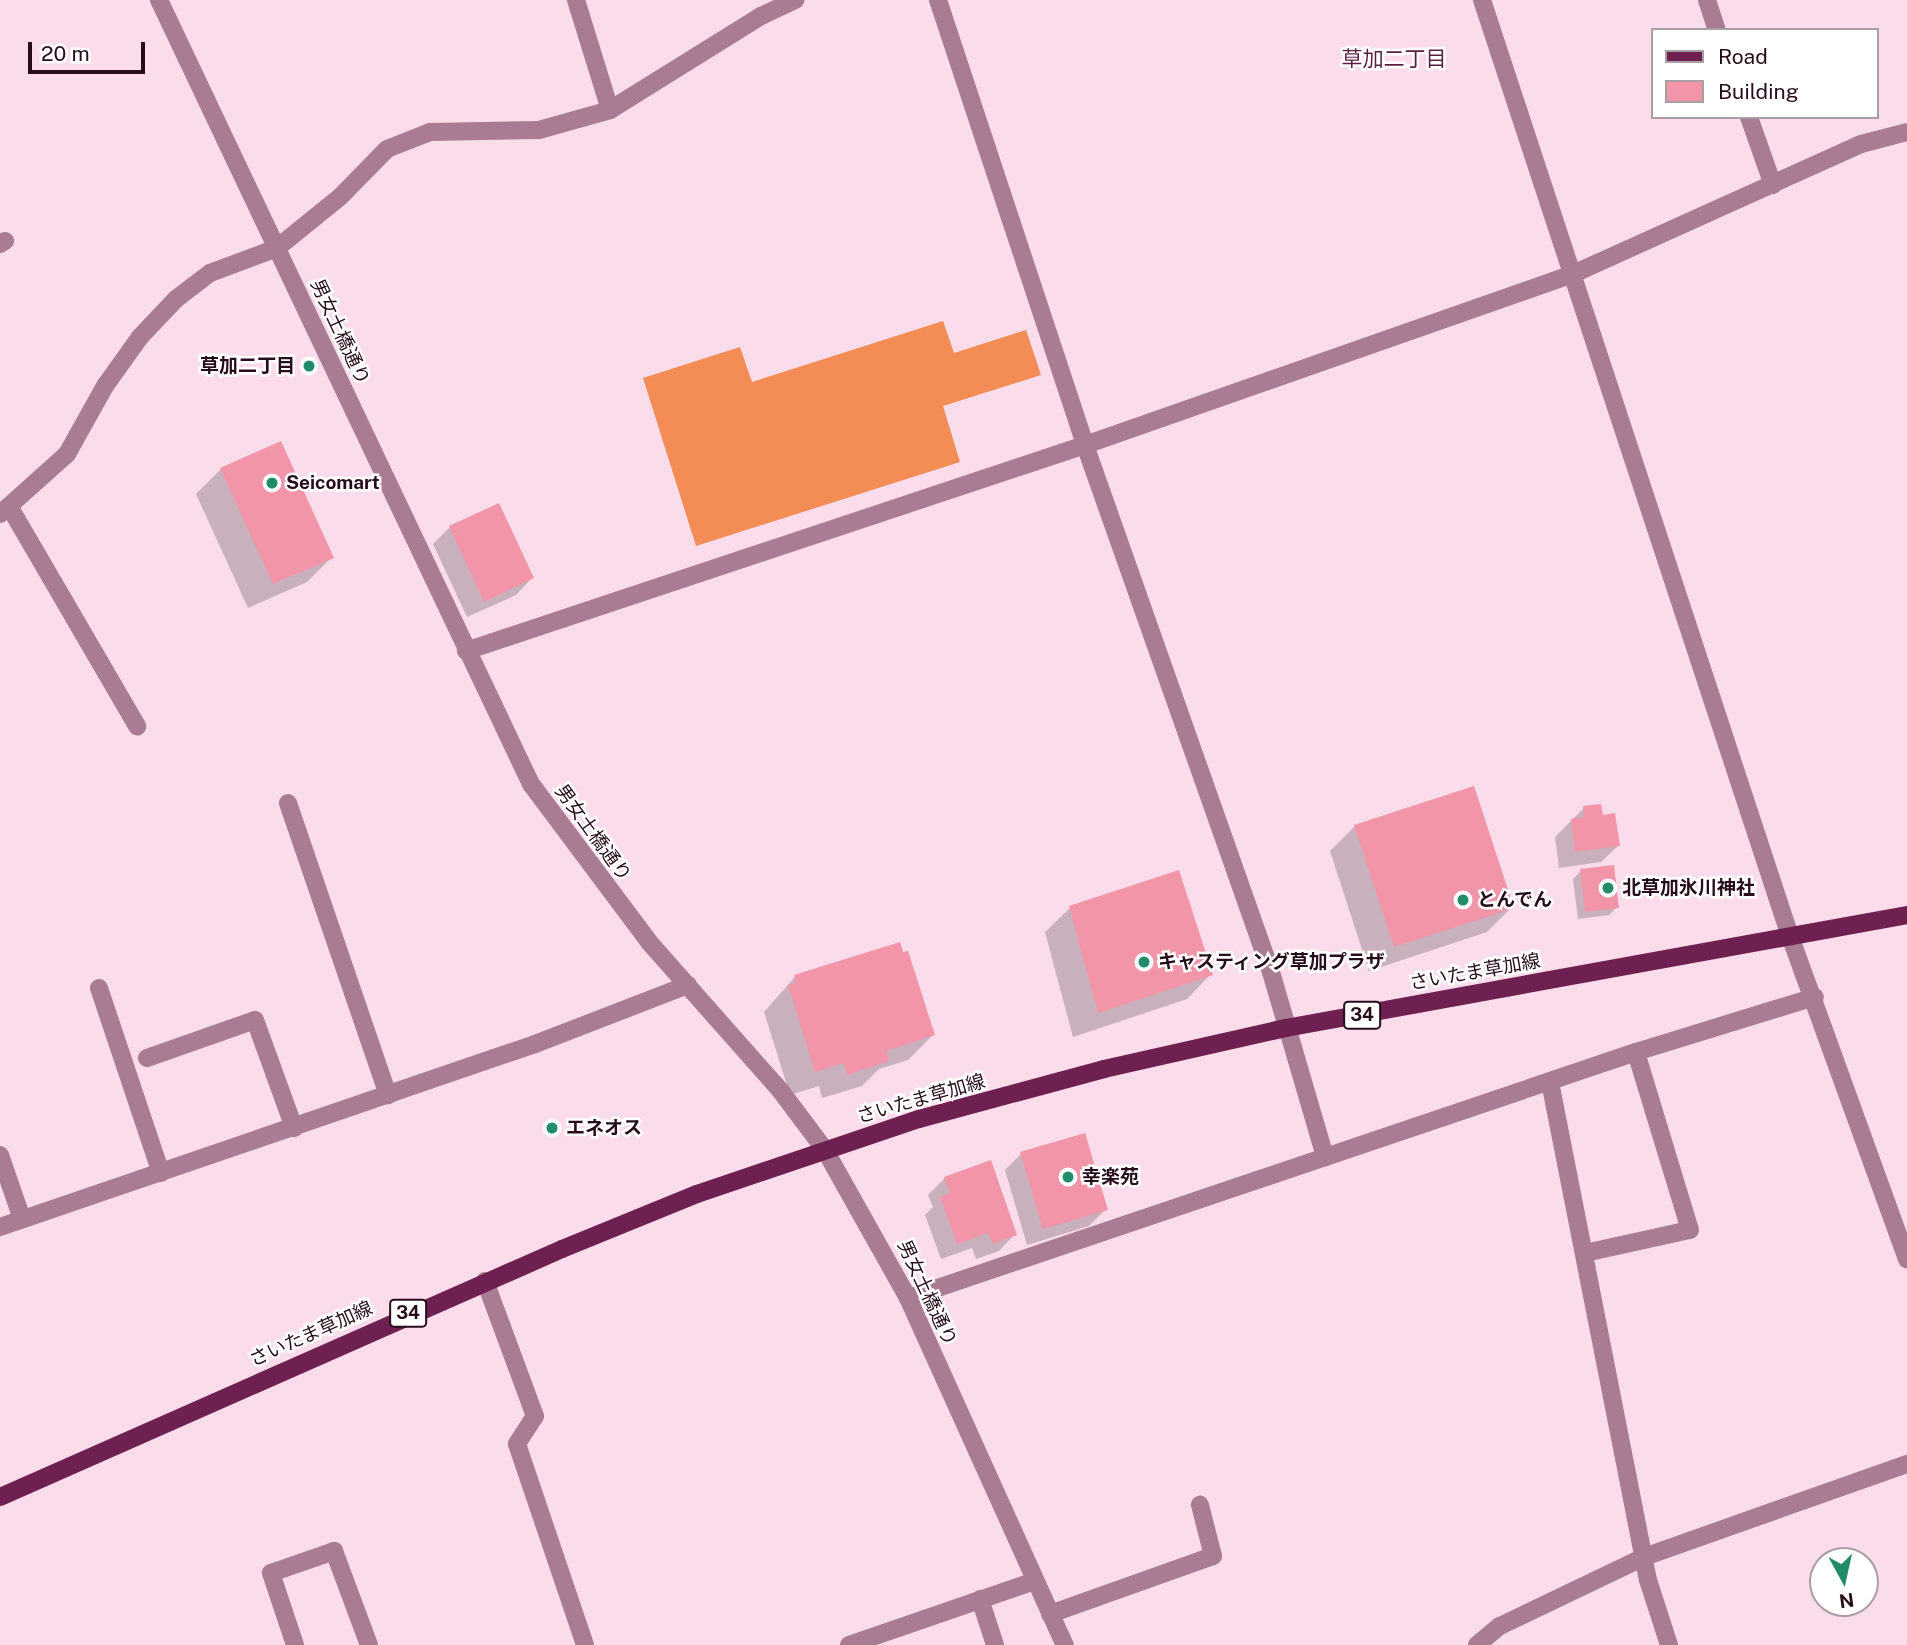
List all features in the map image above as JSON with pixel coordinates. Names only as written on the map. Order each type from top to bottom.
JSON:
[{"type":"main road","name":"さいたま草加線","points":[[0,1497],[485,1281],[697,1194],[825,1150],[1104,1069],[1286,1028],[1907,915]]},
{"type":"street","name":"男女土橋通り","points":[[159,0],[466,652],[531,784],[577,850],[688,985],[780,1090],[825,1150],[908,1298],[1065,1645]]},
{"type":"street","points":[[576,0],[610,110]]},
{"type":"street","points":[[137,726],[5,510],[67,454],[105,386],[140,337],[176,299],[211,273],[277,248],[340,197],[387,149],[430,132],[539,130],[610,110],[761,16],[796,0]]},
{"type":"street","points":[[938,0],[1085,445],[1271,972],[1325,1157]]},
{"type":"street","points":[[1482,0],[1790,936],[1815,997],[1907,1259]]},
{"type":"street","points":[[1707,0],[1716,28]]},
{"type":"street","points":[[1750,119],[1773,185]]},
{"type":"street","points":[[466,652],[1085,445],[1573,274],[1861,144],[1907,132]]},
{"type":"street","points":[[288,803],[388,1095]]},
{"type":"street","points":[[0,1227],[388,1095],[688,985]]},
{"type":"street","points":[[99,988],[161,1173]]},
{"type":"street","points":[[908,1298],[1636,1052],[1815,997]]},
{"type":"street","points":[[147,1059],[255,1020],[294,1128]]},
{"type":"street","points":[[1585,1253],[1690,1230],[1636,1052]]},
{"type":"street","points":[[1549,1082],[1644,1557],[1669,1645]]},
{"type":"street","points":[[0,1155],[22,1219]]},
{"type":"street","points":[[485,1281],[534,1416],[517,1444],[585,1645]]},
{"type":"street","points":[[1480,1644],[1500,1626],[1644,1557],[1907,1464]]},
{"type":"street","points":[[1051,1614],[1213,1556],[1200,1505]]},
{"type":"street","points":[[295,1645],[271,1573],[334,1551],[369,1645]]},
{"type":"street","points":[[849,1645],[1035,1581]]},
{"type":"street","points":[[980,1599],[995,1645]]},
{"type":"shaded area","points":[[943,321],[954,353],[1026,330],[1041,375],[943,406],[960,462],[696,546],[643,378],[740,347],[752,382]]},
{"type":"building","points":[[281,441],[334,558],[273,584],[220,468]]},
{"type":"building","points":[[499,503],[534,578],[484,602],[449,526]]},
{"type":"building","points":[[1474,786],[1514,908],[1394,947],[1354,825]]},
{"type":"building","points":[[1601,804],[1603,815],[1615,813],[1620,846],[1575,852],[1571,819],[1584,817],[1583,806]]},
{"type":"building","points":[[1614,865],[1619,908],[1585,912],[1580,869]]},
{"type":"building","points":[[1179,870],[1213,975],[1098,1013],[1069,906]]},
{"type":"building","points":[[900,942],[903,952],[908,951],[935,1035],[886,1051],[889,1061],[847,1075],[844,1063],[815,1072],[788,985],[796,983],[794,975]]},
{"type":"building","points":[[1085,1133],[1108,1210],[1043,1229],[1020,1152]]},
{"type":"building","points":[[991,1160],[1017,1235],[993,1244],[988,1233],[957,1244],[940,1197],[950,1193],[944,1177]]},
{"type":"place","name":"草加二丁目","points":[[309,366]]},
{"type":"place","name":"Seicomart","points":[[272,483]]},
{"type":"place","name":"北草加氷川神社","points":[[1608,888]]},
{"type":"place","name":"とんでん","points":[[1463,900]]},
{"type":"place","name":"キャスティング草加プラザ","points":[[1144,962]]},
{"type":"place","name":"エネオス","points":[[552,1128]]},
{"type":"place","name":"幸楽苑","points":[[1068,1177]]},
{"type":"district","name":"草加二丁目","points":[[1394,59]]}]
